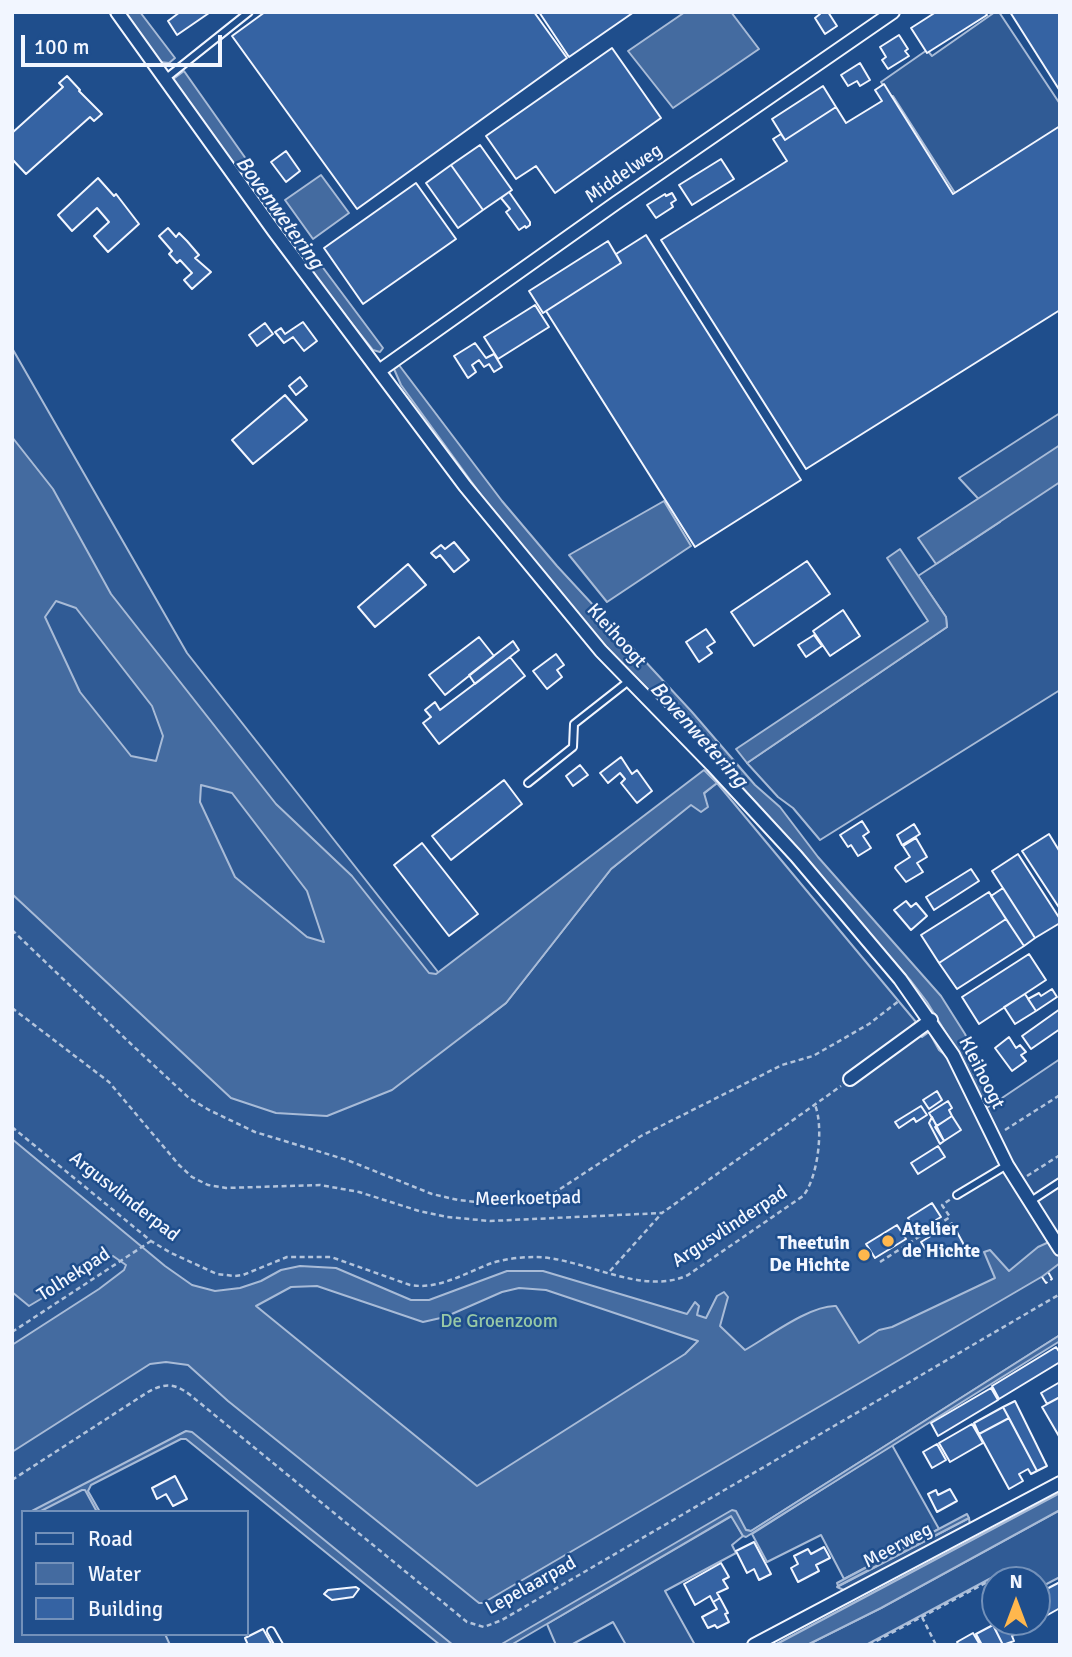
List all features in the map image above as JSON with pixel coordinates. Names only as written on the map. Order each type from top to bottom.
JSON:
[{"type":"street","name":"Kleihoogt","points":[[117,12],[274,232],[465,486],[601,651],[796,856],[910,992],[953,1055],[1007,1165],[1060,1249]]},
{"type":"street","name":"Middelweg","points":[[379,371],[893,12]]},
{"type":"street","points":[[850,1079],[931,1020]]},
{"type":"street","name":"Meerweg","points":[[754,1645],[1060,1483]]},
{"type":"lane","points":[[165,79],[249,12]]},
{"type":"lane","points":[[528,783],[573,747],[574,724],[630,680]]},
{"type":"lane","points":[[957,1195],[1007,1165]]},
{"type":"lane","points":[[1031,1201],[1060,1182]]},
{"type":"lane","points":[[271,1631],[279,1645]]},
{"type":"path","points":[[12,930],[189,1098],[209,1110],[256,1132],[347,1160],[432,1194],[485,1203],[524,1202],[554,1193],[651,1130],[782,1065],[813,1056],[869,1024],[910,992]]},
{"type":"path","name":"Meerkoetpad","points":[[12,1008],[109,1083],[179,1165],[192,1177],[208,1185],[226,1188],[320,1185],[359,1192],[428,1213],[490,1221],[662,1213]]},
{"type":"path","points":[[609,1272],[662,1213],[850,1079]]},
{"type":"path","points":[[993,1138],[1060,1095]]},
{"type":"path","name":"Argusvlinderpad","points":[[12,1127],[149,1242],[226,1276],[243,1275],[287,1256],[331,1256],[410,1286],[420,1287],[444,1282],[495,1262],[539,1257],[648,1281],[678,1279],[803,1196],[812,1182],[815,1167],[819,1121],[815,1105]]},
{"type":"path","points":[[1018,1182],[1060,1155]]},
{"type":"path","points":[[880,1262],[950,1217],[942,1205],[957,1195]]},
{"type":"path","name":"Tolhekpad","points":[[12,1332],[149,1242]]},
{"type":"path","name":"Lepelaarpad","points":[[12,1480],[148,1392],[163,1385],[173,1385],[189,1394],[467,1622],[484,1627],[502,1620],[1060,1294]]},
{"type":"path","points":[[869,1645],[981,1585]]},
{"type":"path","points":[[922,1617],[936,1645]]},
{"type":"shaded area","points":[[995,12],[999,12],[1060,104],[1060,127],[955,193],[893,96],[890,97],[881,82],[927,50],[932,56]]},
{"type":"shaded area","name":"De Groenzoom","points":[[12,348],[187,653],[479,1024],[506,1003],[611,869],[717,783],[916,1022],[910,1027],[922,1037],[929,1032],[939,1050],[999,1100],[1060,1059],[1060,1335],[751,1531],[746,1530],[733,1513],[506,1645],[446,1645],[185,1432],[84,1485],[98,1510],[21,1510],[21,1636],[166,1636],[170,1645],[12,1645]]},
{"type":"shaded area","points":[[1060,413],[1060,690],[820,840],[793,808],[778,797],[747,763],[947,627],[946,617],[918,576],[1000,522],[959,478]]},
{"type":"shaded area","points":[[892,1445],[939,1529],[844,1579],[821,1535],[767,1562],[752,1534]]},
{"type":"shaded area","points":[[1060,1488],[1060,1493],[775,1645],[763,1645]]},
{"type":"shaded area","points":[[1060,1510],[1060,1577],[1051,1582],[1051,1566],[981,1566],[981,1583],[866,1645],[807,1645],[881,1608]]},
{"type":"shaded area","points":[[732,1516],[743,1536],[732,1545],[736,1553],[665,1591],[695,1645],[626,1645],[613,1622],[571,1645],[556,1645],[547,1624]]},
{"type":"shaded area","points":[[969,1518],[970,1525],[846,1591],[837,1587]]},
{"type":"water","points":[[125,12],[140,12],[175,58],[169,63],[160,62]]},
{"type":"water","points":[[685,12],[731,12],[759,49],[673,108],[628,51]]},
{"type":"water","name":"Bovenwetering","points":[[184,71],[383,348],[380,352],[373,350],[310,271],[172,80]]},
{"type":"water","points":[[321,175],[349,213],[313,239],[285,200]]},
{"type":"water","name":"Bovenwetering","points":[[399,365],[502,501],[557,566],[692,712],[755,785],[780,807],[818,857],[941,996],[965,1034],[993,1092],[1000,1100],[985,1109],[957,1051],[911,981],[687,729],[580,620],[497,517],[401,385],[394,369]]},
{"type":"water","points":[[12,437],[53,489],[111,594],[276,804],[352,876],[429,973],[436,974],[704,770],[717,783],[704,793],[708,807],[701,812],[691,805],[611,869],[506,1003],[392,1090],[327,1116],[276,1113],[231,1098],[12,894]],"holes":[[[56,601],[76,608],[152,706],[163,736],[156,761],[131,756],[80,692],[45,617]],[[201,785],[232,793],[307,891],[324,942],[307,937],[235,877],[200,802]]]},
{"type":"water","points":[[1060,445],[1060,482],[936,564],[918,538]]},
{"type":"water","points":[[664,501],[691,546],[607,602],[569,555]]},
{"type":"water","points":[[900,549],[946,617],[947,627],[747,763],[736,749],[928,621],[887,558]]},
{"type":"water","points":[[12,1139],[165,1266],[192,1285],[215,1291],[240,1288],[281,1270],[300,1266],[336,1268],[411,1300],[429,1300],[507,1271],[543,1271],[687,1314],[695,1302],[699,1306],[697,1315],[706,1318],[717,1296],[724,1292],[728,1297],[720,1326],[745,1350],[802,1316],[836,1306],[859,1343],[879,1330],[892,1327],[995,1278],[984,1252],[990,1250],[1009,1271],[1038,1247],[1060,1237],[1060,1263],[1043,1276],[483,1603],[479,1603],[228,1401],[188,1365],[166,1362],[150,1364],[12,1452],[12,1345],[99,1289],[124,1270],[126,1265],[113,1256],[29,1306],[12,1292]],"holes":[[[317,1286],[423,1322],[445,1317],[502,1292],[519,1288],[546,1290],[698,1341],[685,1354],[477,1486],[256,1306],[291,1287]]]},
{"type":"water","points":[[1060,1335],[1060,1341],[746,1537],[731,1516],[511,1645],[500,1645],[732,1510],[736,1511],[746,1530],[751,1531]]},
{"type":"water","points":[[186,1431],[192,1432],[453,1645],[440,1645],[186,1439],[181,1439],[91,1485],[88,1491],[99,1510],[96,1510],[85,1490],[82,1490],[43,1510],[34,1510]]},
{"type":"water","points":[[1060,1493],[1060,1510],[881,1608],[807,1645],[775,1645]]},
{"type":"water","points":[[967,1514],[969,1518],[838,1586],[837,1583]]},
{"type":"building","points":[[180,12],[209,13],[177,35],[168,21]]},
{"type":"building","points":[[265,12],[534,12],[567,58],[357,209],[232,36]]},
{"type":"building","points":[[539,12],[634,12],[569,57]]},
{"type":"building","points":[[819,12],[828,12],[837,26],[825,34],[815,18]]},
{"type":"building","points":[[936,12],[985,12],[987,15],[927,53],[911,28]]},
{"type":"building","points":[[1010,12],[1060,12],[1060,91]]},
{"type":"building","points":[[899,35],[908,49],[905,51],[909,56],[888,69],[882,60],[886,57],[880,47]]},
{"type":"building","points":[[612,48],[661,118],[555,193],[536,166],[516,179],[486,136]]},
{"type":"building","points":[[860,63],[870,80],[860,86],[857,81],[848,86],[841,75]]},
{"type":"building","points":[[67,76],[102,114],[94,121],[90,117],[26,174],[12,159],[12,133],[63,87],[59,83]]},
{"type":"building","points":[[884,84],[953,194],[1060,126],[1060,310],[806,469],[661,240],[787,161],[773,139],[781,134],[785,140],[836,107],[846,123],[882,101],[875,90]]},
{"type":"building","points":[[823,86],[836,107],[785,140],[772,119]]},
{"type":"building","points":[[480,145],[512,190],[483,210],[451,165]]},
{"type":"building","points":[[286,151],[300,171],[286,182],[271,162]]},
{"type":"building","points":[[721,159],[734,179],[692,205],[679,185]]},
{"type":"building","points":[[451,165],[483,210],[458,228],[426,183]]},
{"type":"building","points":[[98,178],[114,196],[116,194],[139,224],[108,252],[94,236],[109,222],[97,208],[72,231],[58,215]]},
{"type":"building","points":[[416,183],[456,239],[363,304],[324,248]]},
{"type":"building","points":[[509,192],[530,222],[526,228],[525,226],[519,230],[506,212],[510,209],[501,198]]},
{"type":"building","points":[[672,193],[676,200],[671,203],[673,207],[656,218],[647,205],[665,194],[666,196]]},
{"type":"building","points":[[168,228],[176,237],[179,233],[187,241],[199,255],[195,258],[211,272],[192,289],[184,280],[192,273],[180,260],[177,263],[169,254],[172,251],[159,236]]},
{"type":"building","points":[[646,235],[801,480],[695,547],[546,311],[621,263],[616,254]]},
{"type":"building","points":[[608,241],[621,263],[543,313],[529,291]]},
{"type":"building","points":[[535,305],[549,327],[498,359],[484,337]]},
{"type":"building","points":[[303,322],[317,341],[304,351],[293,337],[284,343],[275,332],[281,328],[285,334]]},
{"type":"building","points":[[265,323],[273,334],[257,346],[249,335]]},
{"type":"building","points":[[475,343],[486,358],[494,354],[502,367],[494,372],[489,364],[484,367],[479,360],[472,365],[476,372],[468,378],[454,356]]},
{"type":"building","points":[[300,377],[307,386],[296,395],[289,386]]},
{"type":"building","points":[[285,395],[307,420],[253,464],[232,440]]},
{"type":"building","points":[[454,542],[469,560],[454,572],[440,555],[436,558],[431,553],[441,545],[445,549]]},
{"type":"building","points":[[807,561],[830,594],[754,646],[731,612]]},
{"type":"building","points":[[408,564],[426,585],[375,627],[358,607]]},
{"type":"building","points":[[843,610],[860,636],[830,656],[813,631]]},
{"type":"building","points":[[706,629],[715,642],[707,647],[712,653],[699,662],[686,642]]},
{"type":"building","points":[[814,635],[822,646],[806,657],[798,645]]},
{"type":"building","points":[[479,637],[494,656],[445,695],[429,675]]},
{"type":"building","points":[[513,641],[519,650],[475,684],[469,675]]},
{"type":"building","points":[[556,654],[564,665],[557,670],[562,677],[547,689],[533,671]]},
{"type":"building","points":[[510,657],[525,676],[439,744],[423,723],[431,717],[425,710],[435,702],[440,710]]},
{"type":"building","points":[[621,757],[632,774],[637,770],[652,791],[637,803],[621,783],[625,779],[620,773],[608,783],[600,773]]},
{"type":"building","points":[[580,765],[588,775],[573,786],[566,776]]},
{"type":"building","points":[[504,780],[522,804],[451,860],[432,836]]},
{"type":"building","points":[[862,821],[869,832],[863,836],[871,848],[858,856],[840,835]]},
{"type":"building","points":[[914,824],[920,834],[902,845],[897,835]]},
{"type":"building","points":[[1049,834],[1060,852],[1060,909],[1022,851]]},
{"type":"building","points":[[916,838],[927,857],[917,863],[923,872],[906,882],[895,868],[910,857],[903,846]]},
{"type":"building","points":[[422,843],[478,914],[449,936],[394,865]]},
{"type":"building","points":[[1018,854],[1060,919],[1060,923],[1035,938],[992,871]]},
{"type":"building","points":[[971,869],[979,881],[934,910],[926,897]]},
{"type":"building","points":[[1003,888],[1035,938],[1024,946],[991,896]]},
{"type":"building","points":[[989,892],[1006,919],[939,963],[921,935]]},
{"type":"building","points":[[906,901],[911,907],[916,903],[927,916],[911,930],[894,910]]},
{"type":"building","points":[[1006,919],[1024,946],[957,989],[939,963]]},
{"type":"building","points":[[1029,954],[1046,980],[979,1024],[962,997]]},
{"type":"building","points":[[1052,989],[1057,997],[1036,1011],[1028,999],[1039,993],[1041,996]]},
{"type":"building","points":[[1025,994],[1036,1011],[1015,1024],[1004,1007]]},
{"type":"building","points":[[1060,1009],[1060,1029],[1031,1049],[1022,1036]]},
{"type":"building","points":[[1009,1037],[1016,1048],[1020,1045],[1026,1052],[1021,1055],[1026,1061],[1012,1071],[995,1048]]},
{"type":"building","points":[[937,1091],[942,1100],[929,1109],[923,1100]]},
{"type":"building","points":[[948,1101],[952,1116],[937,1126],[929,1113]]},
{"type":"building","points":[[921,1106],[927,1115],[916,1122],[914,1118],[899,1128],[895,1122]]},
{"type":"building","points":[[952,1116],[961,1130],[944,1141],[935,1127]]},
{"type":"building","points":[[932,1117],[944,1141],[940,1144],[929,1123]]},
{"type":"building","points":[[938,1146],[945,1157],[918,1174],[911,1163]]},
{"type":"building","points":[[932,1203],[941,1217],[916,1232],[908,1218]]},
{"type":"building","points":[[952,1223],[964,1245],[944,1257],[936,1244],[926,1250],[921,1242]]},
{"type":"building","points":[[897,1225],[906,1239],[875,1258],[866,1244]]},
{"type":"building","points":[[1056,1347],[1060,1353],[1060,1362],[999,1399],[992,1386]]},
{"type":"building","points":[[1060,1382],[1060,1397],[1047,1404],[1041,1393]]},
{"type":"building","points":[[991,1388],[998,1400],[938,1436],[931,1423]]},
{"type":"building","points":[[1060,1397],[1060,1438],[1042,1407]]},
{"type":"building","points":[[1015,1401],[1047,1466],[1037,1471],[1003,1407]]},
{"type":"building","points":[[1003,1407],[1009,1418],[979,1434],[974,1423]]},
{"type":"building","points":[[1009,1418],[1037,1471],[1031,1474],[1028,1469],[1019,1474],[1023,1481],[1009,1489],[979,1434]]},
{"type":"building","points":[[972,1424],[983,1443],[950,1462],[939,1443]]},
{"type":"building","points":[[937,1444],[946,1460],[932,1468],[923,1452]]},
{"type":"building","points":[[175,1476],[187,1499],[173,1506],[166,1494],[157,1499],[152,1488]]},
{"type":"building","points":[[950,1489],[957,1501],[937,1512],[928,1494],[936,1490],[938,1495]]},
{"type":"building","points":[[754,1542],[771,1574],[759,1580],[754,1569],[747,1573],[736,1551]]},
{"type":"building","points":[[824,1547],[830,1558],[816,1565],[819,1571],[798,1582],[791,1568],[798,1564],[794,1556],[808,1549],[811,1554]]},
{"type":"building","points":[[721,1563],[729,1577],[723,1580],[728,1588],[717,1593],[720,1598],[713,1602],[710,1596],[695,1605],[684,1584]]},
{"type":"building","points":[[1060,1582],[1060,1608],[1051,1613],[1051,1587]]},
{"type":"building","points":[[359,1589],[353,1597],[332,1600],[324,1594],[328,1590]]},
{"type":"building","points":[[720,1598],[728,1613],[725,1614],[729,1622],[717,1628],[715,1625],[708,1628],[702,1617],[717,1609],[713,1602]]},
{"type":"building","points":[[263,1629],[272,1645],[248,1645],[245,1638]]},
{"type":"building","points":[[981,1631],[981,1636],[998,1636],[1003,1645],[982,1645],[976,1634]]},
{"type":"building","points":[[973,1633],[980,1645],[959,1645],[957,1642]]},
{"type":"building","points":[[998,1636],[1012,1636],[1014,1641],[1003,1645]]},
{"type":"fence","points":[[1042,1277],[1046,1283],[1052,1279],[1048,1272]]},
{"type":"place","name":"Atelier de Hichte","points":[[888,1241]]},
{"type":"place","name":"Theetuin De Hichte","points":[[864,1255]]}]
